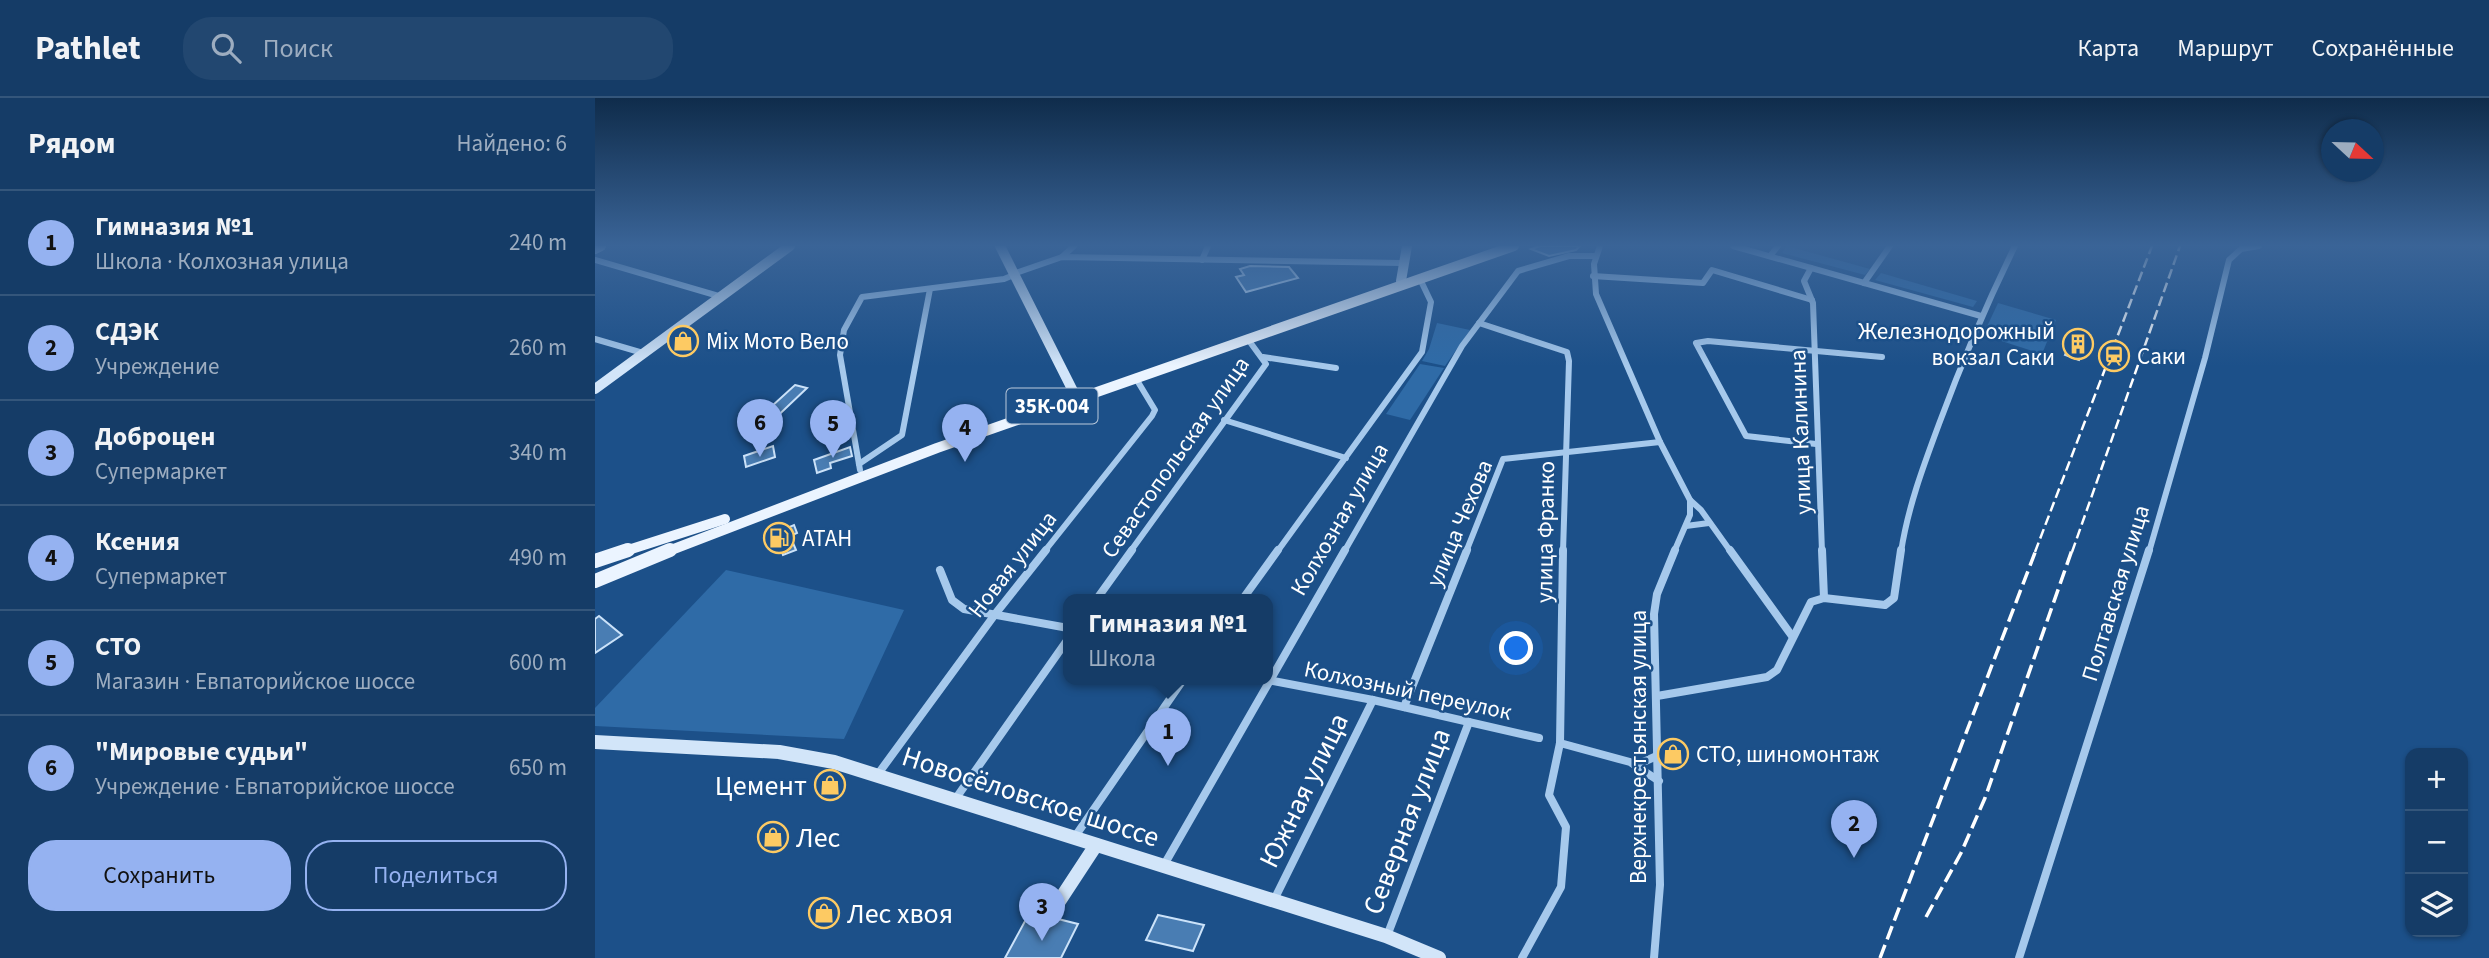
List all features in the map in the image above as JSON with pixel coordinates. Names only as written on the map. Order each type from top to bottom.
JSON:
[{"type":"main road","name":"35К-004","points":[[598,561],[725,519],[860,467],[1386,286]]},
{"type":"main road","name":"35К-004","points":[[595,579],[849,480],[1394,286]]},
{"type":"main road","name":"Новосёловское шоссе","points":[[1074,838],[1097,845]]},
{"type":"street","points":[[685,286],[723,297]]},
{"type":"street","points":[[595,389],[737,286]]},
{"type":"street","points":[[930,289],[902,435],[860,467],[840,355],[844,330],[862,297],[946,286]]},
{"type":"street","points":[[1022,286],[1074,393]]},
{"type":"street","name":"Колхозная улица","points":[[1246,594],[1422,352],[1431,302],[1424,286]]},
{"type":"street","name":"Колхозная улица","points":[[1273,673],[1462,346],[1507,286]]},
{"type":"street","points":[[1595,286],[1660,442],[1690,500],[1701,510],[1792,636]]},
{"type":"street","points":[[1766,286],[1812,300]]},
{"type":"street","name":"улица Калинина","points":[[1806,286],[1812,300],[1824,598]]},
{"type":"street","points":[[1875,286],[1981,316]]},
{"type":"street","points":[[1657,696],[1767,677],[1777,670],[1811,602],[1824,598],[1885,605],[1894,598],[1907,512],[1935,430],[1996,286]]},
{"type":"street","name":"Полтавская улица","points":[[2019,958],[2133,606],[2205,358],[2223,286]]},
{"type":"street","name":"улица Франко","points":[[1478,325],[1567,352],[1569,361],[1560,743],[1549,795],[1566,827],[1561,887],[1522,958]]},
{"type":"street","name":"Севастопольская улица","points":[[1100,594],[1266,364],[1263,356],[1247,337]]},
{"type":"street","points":[[595,339],[644,354]]},
{"type":"street","points":[[1816,444],[1746,436],[1696,343],[1708,341],[1882,357]]},
{"type":"street","points":[[1263,356],[1336,368]]},
{"type":"street","name":"Новая улица","points":[[878,774],[996,614],[1154,413],[1135,377]]},
{"type":"street","points":[[1224,421],[1346,458]]},
{"type":"street","name":"улица Чехова","points":[[1404,707],[1503,459],[1660,442]]},
{"type":"street","name":"Верхнекрестьянская улица","points":[[1654,958],[1660,885],[1654,614],[1657,594],[1686,526],[1690,500]]},
{"type":"street","points":[[1686,526],[1709,523]]},
{"type":"street","points":[[940,570],[952,600],[964,609],[1063,627]]},
{"type":"street","points":[[954,801],[1063,646]]},
{"type":"street","name":"Колхозный переулок","points":[[1273,681],[1373,700],[1539,738]]},
{"type":"street","points":[[1074,838],[1180,685]]},
{"type":"street","name":"Колхозная улица","points":[[1164,866],[1266,685]]},
{"type":"street","name":"Южная улица","points":[[1275,900],[1373,700]]},
{"type":"street","name":"Северная улица","points":[[1386,936],[1469,722]]},
{"type":"street","name":"Новосёловское шоссе","points":[[595,742],[808,755],[878,774],[1074,838]]},
{"type":"street","points":[[1560,743],[1630,762],[1641,763],[1659,755]]},
{"type":"street","points":[[1630,762],[1659,781]]},
{"type":"street","points":[[1053,908],[1097,845]]},
{"type":"street","name":"Новосёловское шоссе","points":[[1097,845],[1386,936],[1439,958]]},
{"type":"shaded area","points":[[1897,286],[1926,286],[1977,301],[1973,307]]},
{"type":"shaded area","points":[[1998,303],[2056,320],[2042,354],[1983,335]]},
{"type":"shaded area","points":[[1437,323],[1470,330],[1445,366],[1422,361],[1429,349]]},
{"type":"shaded area","points":[[1420,364],[1444,368],[1410,420],[1386,414]]},
{"type":"shaded area","points":[[726,570],[904,610],[844,739],[595,726],[595,708]]},
{"type":"building","points":[[1242,286],[1268,286],[1246,292]]},
{"type":"building","name":"Железнодорожный вокзал Саки","points":[[2076,330],[2090,335],[2079,360],[2065,355]]},
{"type":"building","points":[[795,385],[807,388],[766,427],[745,423],[753,416],[760,417]]},
{"type":"building","points":[[773,446],[775,457],[746,467],[744,456]]},
{"type":"building","points":[[850,447],[852,456],[830,463],[831,468],[817,473],[814,460]]},
{"type":"building","name":"АТАН","points":[[794,525],[797,533],[790,536],[796,550],[783,555],[778,540],[769,544],[766,537]]},
{"type":"building","points":[[599,616],[622,635],[595,653],[595,619]]},
{"type":"building","points":[[1030,912],[1078,924],[1061,958],[1005,958]]},
{"type":"building","points":[[1158,915],[1204,925],[1193,951],[1146,940]]},
{"type":"railway","points":[[2035,552],[2137,286]]},
{"type":"railway","points":[[2072,552],[2166,286]]},
{"type":"railway","points":[[1880,958],[2036,550]]},
{"type":"railway","points":[[1926,917],[1961,853],[1985,798],[2072,550]]},
{"type":"place","name":"Mix Мото Вело","points":[[683,341]]},
{"type":"place","name":"Железнодорожный вокзал Саки","points":[[2078,344]]},
{"type":"place","name":"Саки","points":[[2114,356]]},
{"type":"place","name":"\"Мировые судьи\"","points":[[760,457]]},
{"type":"place","name":"СТО","points":[[833,458]]},
{"type":"place","name":"Ксения","points":[[965,462]]},
{"type":"place","name":"АТАН","points":[[779,538]]},
{"type":"place","name":"СТО, шиномонтаж","points":[[1673,754]]},
{"type":"place","name":"Гимназия №1","points":[[1168,766]]},
{"type":"place","name":"Цемент","points":[[830,785]]},
{"type":"place","name":"Лес","points":[[773,837]]},
{"type":"place","name":"СДЭК","points":[[1854,858]]},
{"type":"place","name":"Лес хвоя","points":[[824,913]]},
{"type":"place","name":"Доброцен","points":[[1042,941]]}]
